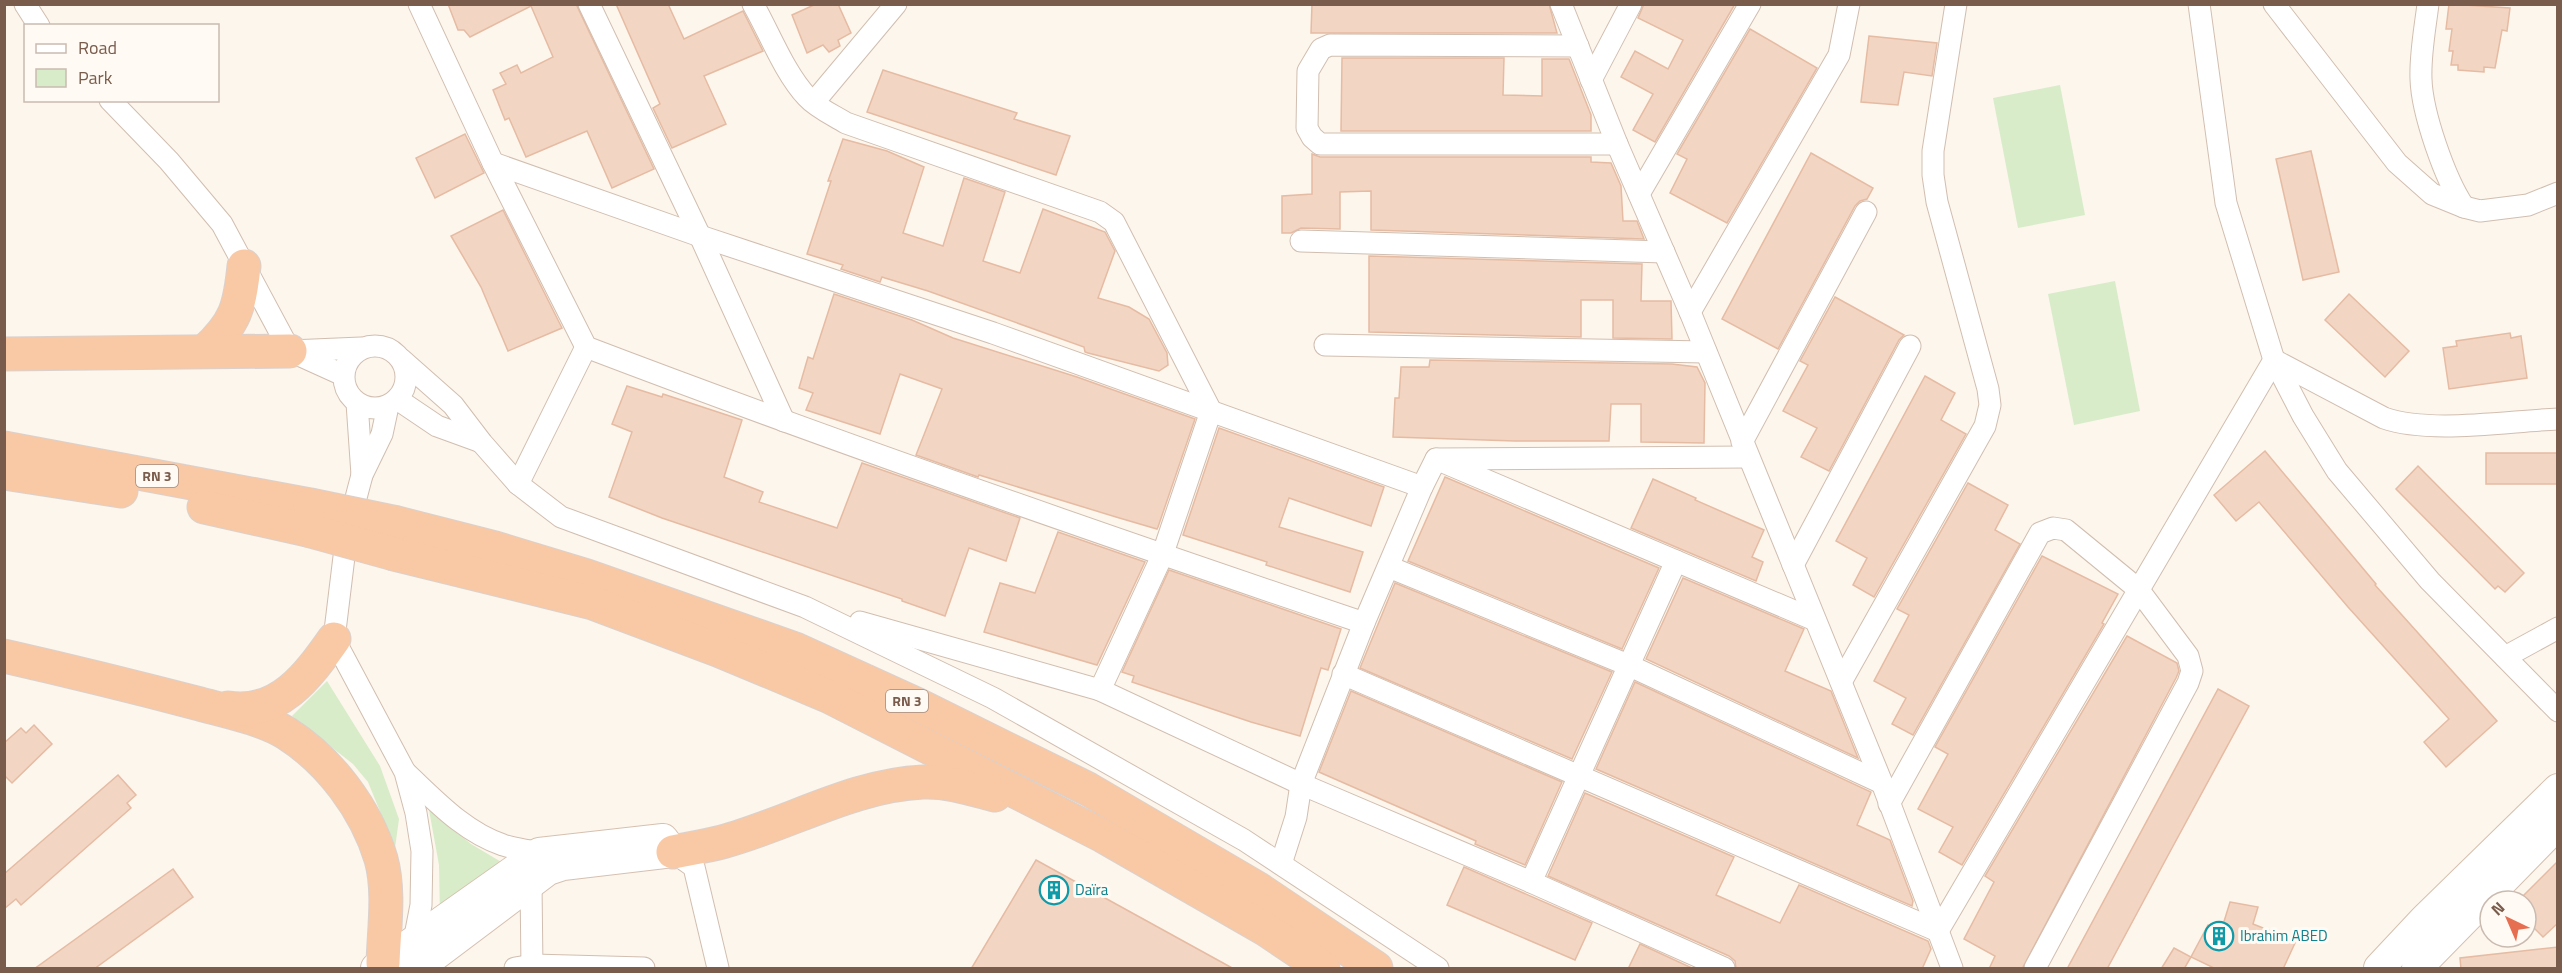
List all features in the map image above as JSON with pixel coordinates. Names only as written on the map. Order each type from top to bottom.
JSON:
[{"type":"highway","points":[[205,351],[230,325],[239,302],[244,266]]},
{"type":"highway","points":[[4,354],[290,351]]},
{"type":"highway","name":"RN 3","points":[[4,448],[395,538],[587,576],[795,649],[918,705],[1088,789],[1257,888],[1376,969]]},
{"type":"highway","name":"RN 3","points":[[4,473],[308,518]]},
{"type":"highway","name":"RN 3","points":[[395,538],[593,603],[707,646],[828,696],[1103,836],[1265,929],[1323,969]]},
{"type":"highway","points":[[197,703],[253,710],[270,704],[293,690],[312,671],[334,639]]},
{"type":"highway","points":[[4,656],[197,703],[237,714],[285,732],[332,773],[355,802],[381,859],[385,882],[379,966]]},
{"type":"highway","points":[[683,859],[723,842],[839,801],[880,789],[923,782],[960,785],[1058,813]]},
{"type":"main road","points":[[2379,969],[2424,920],[2558,789]]},
{"type":"main road","points":[[2418,969],[2558,824]]},
{"type":"main road","points":[[379,966],[419,958],[531,867],[549,870],[563,865],[683,859]]},
{"type":"street","points":[[25,4],[38,24]]},
{"type":"street","points":[[419,4],[493,163],[586,347],[784,421],[1162,556],[1364,624]]},
{"type":"street","points":[[589,4],[700,236],[784,421]]},
{"type":"street","points":[[753,4],[792,76],[814,102],[846,123],[1100,212],[1114,222],[1211,411],[1162,556],[1100,690]]},
{"type":"street","points":[[814,102],[896,4]]},
{"type":"street","points":[[1561,4],[1617,144],[1690,312],[1882,783],[1952,969]]},
{"type":"street","points":[[1591,80],[1632,4]]},
{"type":"street","points":[[1639,194],[1750,4]]},
{"type":"street","points":[[1690,312],[1839,55],[1849,4]]},
{"type":"street","points":[[1840,682],[1985,426],[1990,405],[1988,389],[1937,202],[1933,175],[1933,151],[1956,4]]},
{"type":"street","points":[[2199,4],[2226,203],[2274,360],[2303,416],[2337,471],[2430,581],[2558,711]]},
{"type":"street","points":[[2274,4],[2397,163],[2432,195],[2480,211],[2528,205],[2558,193]]},
{"type":"street","points":[[2428,4],[2421,59],[2421,82],[2425,106],[2447,176],[2464,207]]},
{"type":"street","points":[[1578,46],[1330,45],[1321,49],[1308,71],[1307,128],[1320,144],[1617,144]]},
{"type":"street","points":[[112,102],[169,162],[222,224],[290,351],[343,375]]},
{"type":"street","points":[[493,163],[700,236],[993,333],[1422,487]]},
{"type":"street","points":[[1745,449],[1866,212]]},
{"type":"street","points":[[1301,241],[1664,252]]},
{"type":"street","points":[[1325,345],[1706,352]]},
{"type":"street","points":[[290,351],[372,346],[383,346],[393,351],[453,405],[518,484],[561,517],[805,607],[1100,690],[1301,784],[1532,882],[1724,969]]},
{"type":"street","points":[[1793,565],[1910,346]]},
{"type":"street","points":[[518,484],[586,347]]},
{"type":"street","points":[[361,348],[352,355],[343,375],[344,385],[349,395],[357,403],[367,408],[378,408],[393,402]]},
{"type":"street","points":[[401,359],[405,369],[404,390],[393,402],[382,434],[362,475],[347,532],[334,639],[388,744],[405,772],[441,806],[476,832],[503,845],[531,867],[526,967],[644,968]]},
{"type":"street","points":[[2274,360],[2384,418],[2404,425],[2427,426],[2558,419]]},
{"type":"street","points":[[1938,931],[2274,360]]},
{"type":"street","points":[[393,402],[437,426],[482,443]]},
{"type":"street","points":[[357,403],[362,475]]},
{"type":"street","points":[[1436,459],[1745,449]]},
{"type":"street","points":[[1436,459],[1815,620]]},
{"type":"street","points":[[1281,864],[1296,817],[1301,784],[1343,674],[1436,459]]},
{"type":"street","points":[[1889,804],[2040,534],[2053,528],[2066,530],[2138,589],[2188,656],[2192,671],[2188,683],[2035,969]]},
{"type":"street","points":[[1532,882],[1676,561]]},
{"type":"street","points":[[1389,567],[1628,665],[1882,783]]},
{"type":"street","points":[[805,607],[993,698],[1223,828],[1438,969]]},
{"type":"street","points":[[2505,657],[2558,628]]},
{"type":"street","points":[[1343,674],[1938,931]]},
{"type":"street","points":[[405,772],[416,813],[422,851],[419,958]]},
{"type":"street","points":[[683,859],[718,969]]},
{"type":"green space","points":[[2060,85],[2085,215],[2018,228],[1993,98]]},
{"type":"green space","points":[[2115,281],[2140,411],[2074,425],[2048,294]]},
{"type":"green space","points":[[327,681],[380,766],[399,819],[395,848],[368,782],[353,764],[292,716]]},
{"type":"green space","points":[[429,810],[471,844],[508,866],[440,916],[439,865]]},
{"type":"building","points":[[448,4],[576,4],[654,169],[612,188],[587,131],[526,157],[509,118],[505,120],[493,90],[506,84],[500,73],[517,65],[521,73],[553,57],[531,6],[470,37],[464,30],[458,30]]},
{"type":"building","points":[[616,4],[668,4],[684,39],[743,11],[763,51],[704,76],[726,124],[672,148],[653,108],[660,104]]},
{"type":"building","points":[[816,4],[838,4],[851,33],[838,40],[840,46],[829,52],[823,45],[807,53],[792,15]]},
{"type":"building","points":[[1312,4],[1549,4],[1557,33],[1311,33]]},
{"type":"building","points":[[1644,4],[1735,4],[1655,142],[1633,130],[1653,94],[1621,77],[1635,51],[1668,69],[1683,40],[1638,18]]},
{"type":"building","points":[[2449,4],[2510,8],[2507,31],[2502,30],[2495,68],[2484,67],[2484,72],[2458,70],[2458,65],[2451,65],[2453,51],[2449,51],[2452,29],[2446,29]]},
{"type":"building","points":[[1750,29],[1817,68],[1727,223],[1670,193],[1687,159],[1677,154]]},
{"type":"building","points":[[1869,36],[1937,43],[1932,76],[1904,72],[1898,105],[1861,102]]},
{"type":"building","points":[[1342,58],[1504,58],[1503,95],[1542,96],[1542,59],[1569,59],[1591,115],[1591,131],[1341,131]]},
{"type":"building","points":[[883,70],[1017,113],[1014,119],[1070,136],[1056,175],[867,112]]},
{"type":"building","points":[[465,134],[484,173],[435,198],[416,158]]},
{"type":"building","points":[[843,139],[887,151],[924,167],[903,233],[943,246],[964,178],[1005,192],[983,261],[1020,273],[1043,209],[1105,232],[1115,251],[1098,298],[1129,307],[1149,319],[1167,353],[1168,365],[1159,371],[1088,353],[1085,352],[1084,347],[928,291],[882,277],[880,282],[841,269],[843,265],[807,254]]},
{"type":"building","points":[[2311,151],[2339,272],[2303,280],[2276,159]]},
{"type":"building","points":[[1811,153],[1873,188],[1867,199],[1855,206],[1778,349],[1722,319]]},
{"type":"building","points":[[1312,154],[1320,157],[1591,157],[1591,162],[1611,163],[1621,186],[1623,221],[1637,221],[1644,239],[1371,230],[1371,191],[1340,192],[1340,229],[1301,228],[1291,233],[1282,233],[1282,196],[1312,194]]},
{"type":"building","points":[[503,210],[562,328],[508,351],[481,287],[451,236]]},
{"type":"building","points":[[1369,256],[1642,264],[1641,301],[1671,301],[1672,339],[1613,338],[1613,300],[1581,300],[1581,337],[1369,332]]},
{"type":"building","points":[[834,294],[912,320],[953,338],[1077,377],[1195,419],[1157,529],[979,475],[978,477],[916,455],[942,389],[900,374],[880,434],[806,410],[813,393],[799,388],[808,357],[813,359]]},
{"type":"building","points":[[2349,294],[2409,351],[2385,377],[2325,320]]},
{"type":"building","points":[[1835,297],[1904,335],[1899,340],[1829,471],[1801,457],[1817,428],[1783,411],[1808,365],[1800,361]]},
{"type":"building","points":[[2510,333],[2511,338],[2521,336],[2527,378],[2449,389],[2443,348],[2457,346],[2456,341]]},
{"type":"building","points":[[1430,360],[1672,364],[1697,367],[1705,383],[1704,443],[1641,442],[1641,404],[1611,404],[1609,441],[1393,437],[1395,398],[1399,398],[1401,367],[1429,367]]},
{"type":"building","points":[[1925,376],[1955,393],[1941,420],[1966,434],[1874,597],[1853,585],[1867,558],[1836,541]]},
{"type":"building","points":[[627,386],[662,397],[663,394],[742,420],[724,477],[763,492],[759,502],[837,528],[862,463],[1020,518],[1006,561],[969,548],[945,616],[902,601],[902,599],[662,518],[609,497],[632,432],[612,424]]},
{"type":"building","points":[[1219,428],[1384,487],[1371,526],[1289,498],[1279,527],[1363,552],[1350,592],[1183,535]]},
{"type":"building","points":[[2265,451],[2375,585],[2497,721],[2446,767],[2424,742],[2449,719],[2348,607],[2259,502],[2236,521],[2214,495]]},
{"type":"building","points":[[2486,453],[2558,453],[2558,484],[2486,484]]},
{"type":"building","points":[[2418,466],[2524,573],[2505,592],[2498,586],[2495,589],[2396,489]]},
{"type":"building","points":[[1445,477],[1659,568],[1622,649],[1408,561]]},
{"type":"building","points":[[1653,479],[1764,530],[1752,557],[1763,562],[1756,581],[1631,528]]},
{"type":"building","points":[[1968,483],[2008,505],[1995,530],[2020,544],[1913,735],[1892,724],[1906,698],[1874,681],[1909,615],[1897,609]]},
{"type":"building","points":[[1058,532],[1145,562],[1097,665],[984,632],[1000,583],[1035,593]]},
{"type":"building","points":[[2042,556],[2118,594],[2102,623],[2104,624],[1962,865],[1939,852],[1953,827],[1918,809],[1948,754],[1935,747]]},
{"type":"building","points":[[1169,570],[1341,629],[1328,670],[1321,668],[1300,736],[1132,682],[1134,676],[1122,672]]},
{"type":"building","points":[[1683,578],[1804,629],[1785,671],[1831,691],[1858,758],[1646,659]]},
{"type":"building","points":[[1395,583],[1612,672],[1572,759],[1360,668]]},
{"type":"building","points":[[2127,636],[2177,663],[2179,671],[2022,969],[1989,969],[1995,956],[1964,939],[1994,882],[1985,876]]},
{"type":"building","points":[[1635,682],[1871,792],[1857,825],[1890,840],[1913,901],[1912,906],[1596,769]]},
{"type":"building","points":[[2218,689],[2249,706],[2107,969],[2067,969]]},
{"type":"building","points":[[1351,691],[1562,782],[1525,865],[1319,772]]},
{"type":"building","points":[[34,725],[52,744],[12,783],[4,775],[4,743],[21,728],[26,733]]},
{"type":"building","points":[[118,775],[136,795],[127,803],[131,808],[21,905],[16,899],[4,909],[4,874]]},
{"type":"building","points":[[1585,793],[1734,857],[1716,895],[1780,923],[1799,885],[1928,941],[1931,949],[1922,969],[1736,969],[1735,961],[1729,956],[1548,876]]},
{"type":"building","name":"Daïra","points":[[1036,860],[1234,969],[971,969]]},
{"type":"building","points":[[2558,861],[2558,923],[2543,937],[2538,932],[2538,889],[2530,889]]},
{"type":"building","points":[[1464,867],[1592,923],[1575,960],[1447,905]]},
{"type":"building","points":[[173,869],[193,897],[94,969],[34,969]]},
{"type":"building","points":[[2230,902],[2258,907],[2253,924],[2296,941],[2283,969],[2216,969],[2191,957],[2208,925],[2222,928]]},
{"type":"building","points":[[1640,944],[1694,969],[1628,969]]},
{"type":"building","points":[[2558,947],[2558,969],[2461,969],[2460,958]]},
{"type":"building","points":[[2174,948],[2191,957],[2184,969],[2161,969]]},
{"type":"place","name":"Daïra","points":[[1054,890]]},
{"type":"place","name":"Ibrahim ABED","points":[[2219,936]]}]
